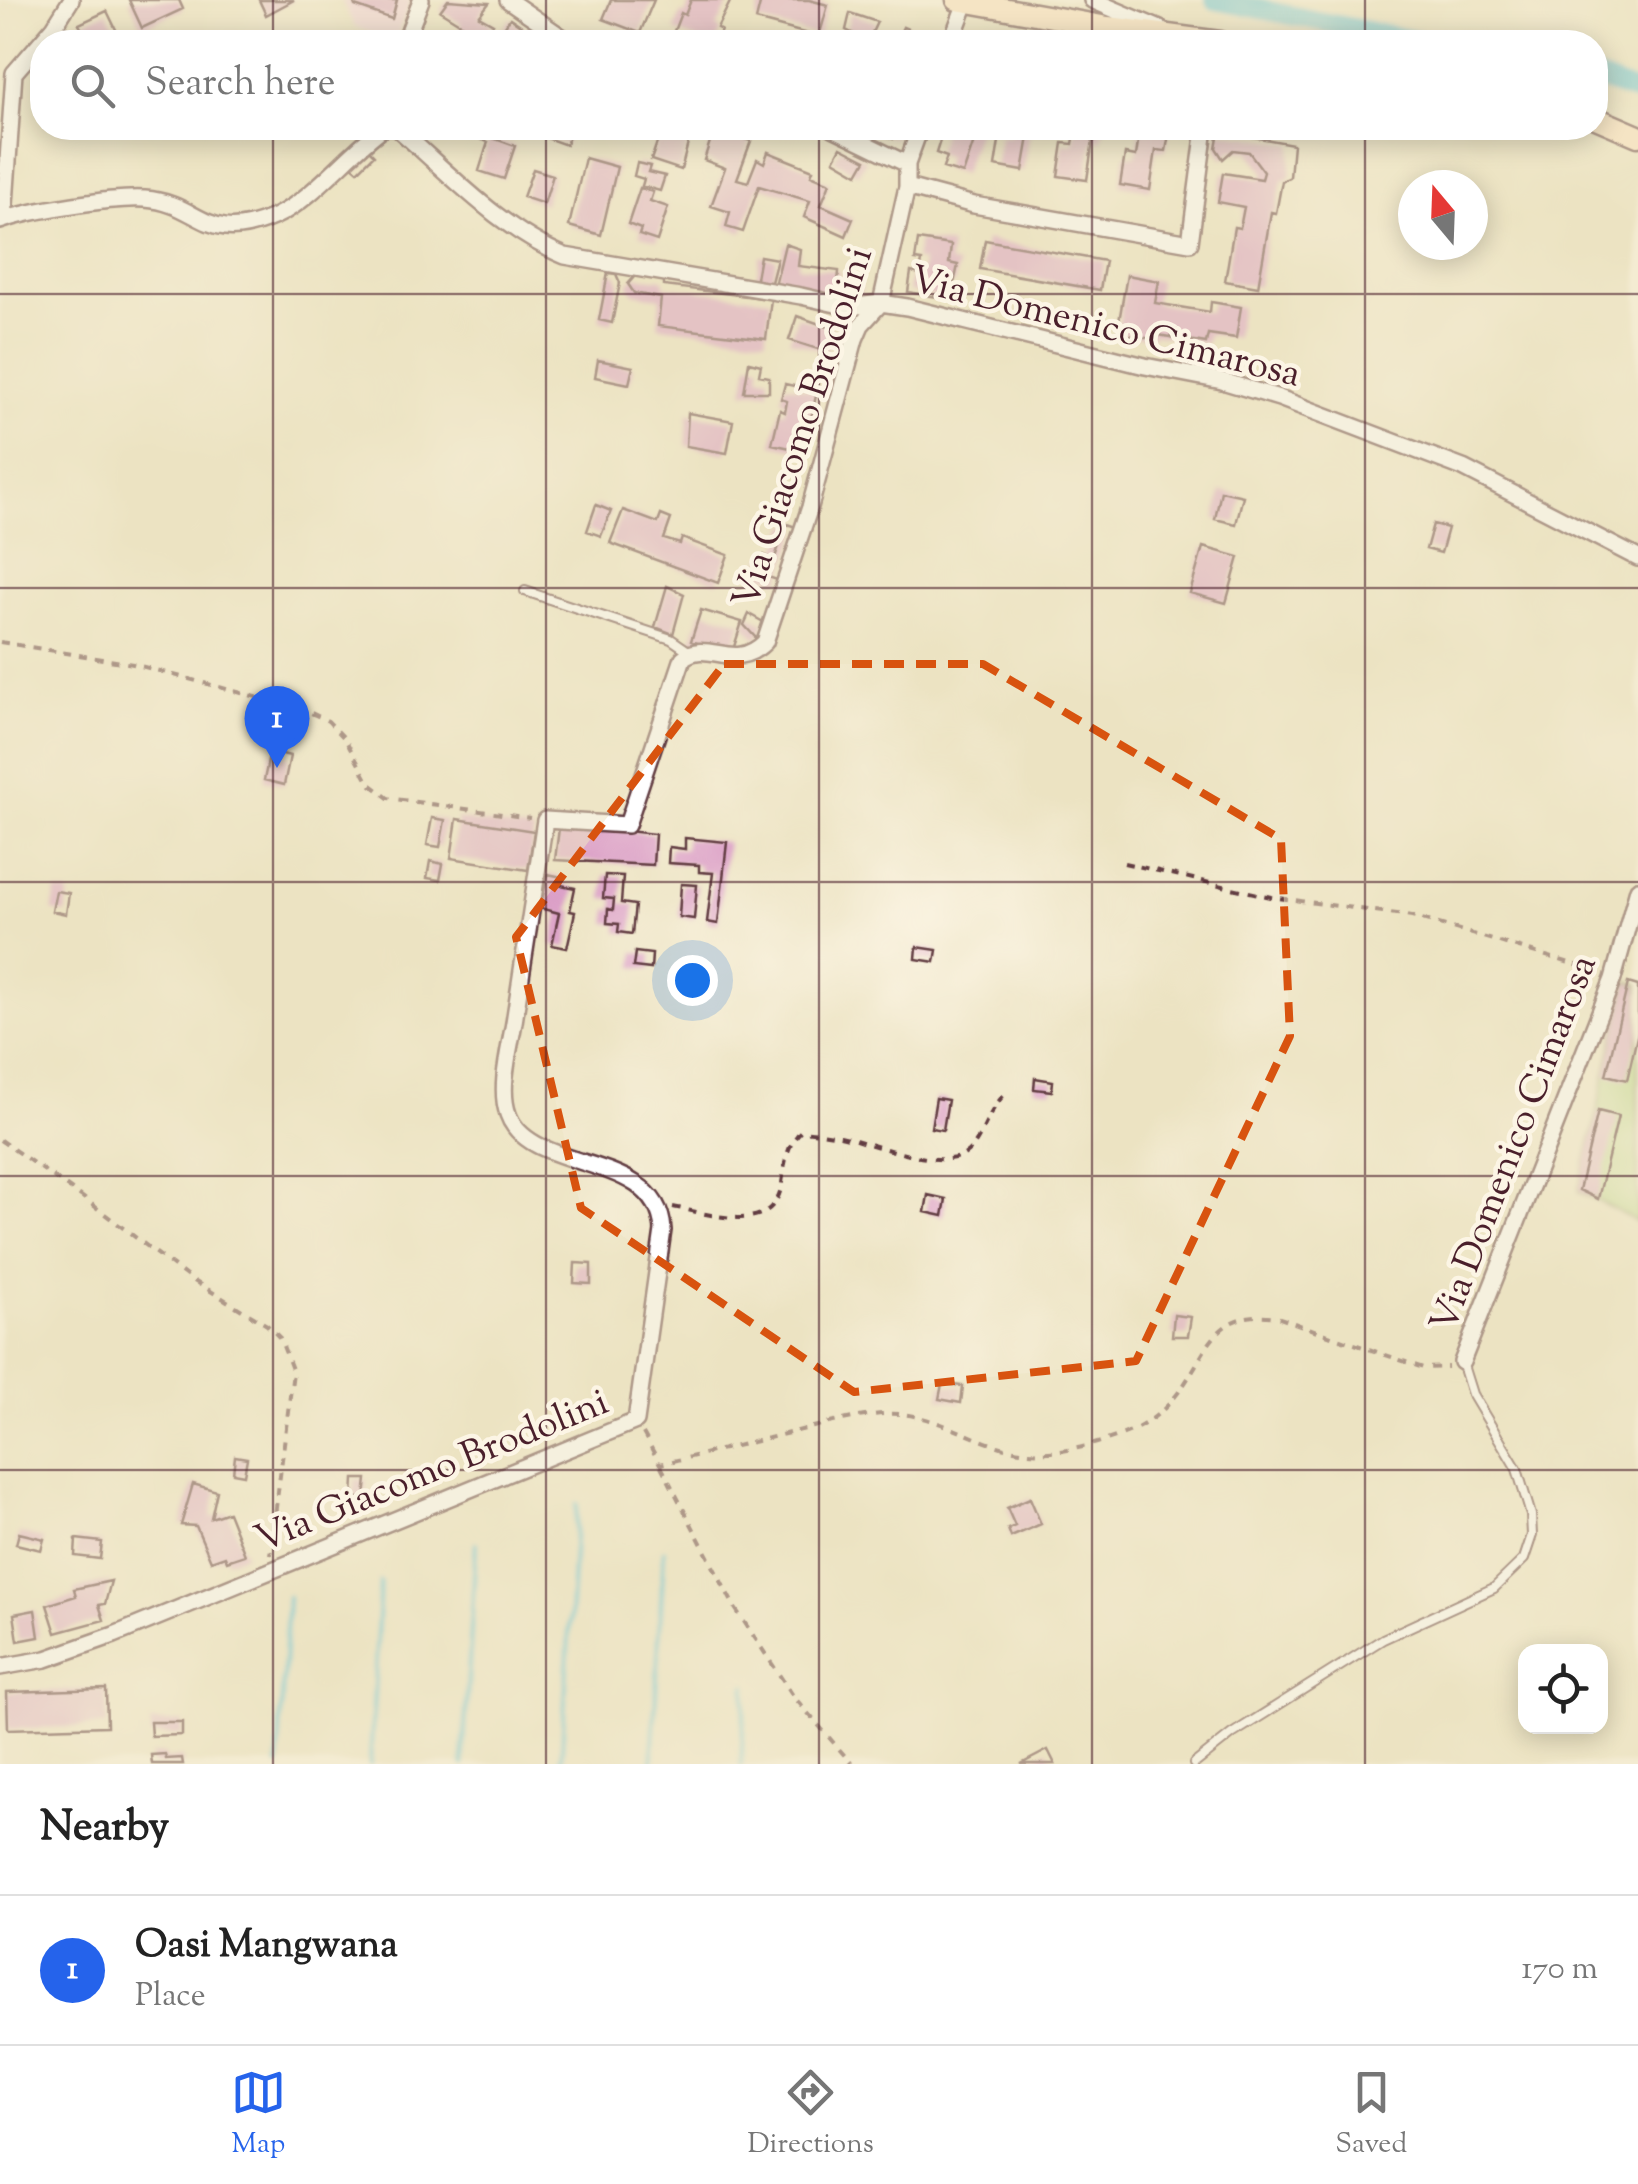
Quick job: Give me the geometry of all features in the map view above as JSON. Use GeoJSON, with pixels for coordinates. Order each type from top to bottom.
{"type":"FeatureCollection","features":[{"type":"Feature","properties":{"kind":"main road"},"geometry":{"type":"LineString","coordinates":[[964,1],[1140,30]]}},
{"type":"Feature","properties":{"kind":"main road"},"geometry":{"type":"LineString","coordinates":[[1608,123],[1638,136]]}},
{"type":"Feature","properties":{"kind":"street"},"geometry":{"type":"LineString","coordinates":[[51,30],[71,0]]}},
{"type":"Feature","properties":{"kind":"street"},"geometry":{"type":"LineString","coordinates":[[410,30],[422,0]]}},
{"type":"Feature","properties":{"kind":"street"},"geometry":{"type":"LineString","coordinates":[[508,0],[548,30]]}},
{"type":"Feature","properties":{"kind":"street"},"geometry":{"type":"LineString","coordinates":[[1092,0],[1162,30]]}},
{"type":"Feature","properties":{"kind":"street"},"geometry":{"type":"LineString","coordinates":[[956,30],[964,1]]}},
{"type":"Feature","properties":{"kind":"street"},"geometry":{"type":"LineString","coordinates":[[30,49],[7,71],[2,220],[142,199],[172,206],[218,227],[246,226],[292,206],[369,140]]}},
{"type":"Feature","properties":{"kind":"street","name":"Via Domenico Cimarosa"},"geometry":{"type":"LineString","coordinates":[[411,140],[490,208],[542,247],[565,256],[849,307],[882,303],[1222,381],[1279,398],[1463,468],[1638,558]]}},
{"type":"Feature","properties":{"kind":"street"},"geometry":{"type":"LineString","coordinates":[[858,140],[907,164]]}},
{"type":"Feature","properties":{"kind":"street","name":"Via Giacomo Brodolini"},"geometry":{"type":"LineString","coordinates":[[690,652],[738,658],[765,642],[810,508],[855,340],[861,325],[882,303],[907,186],[907,164],[916,140]]}},
{"type":"Feature","properties":{"kind":"street"},"geometry":{"type":"LineString","coordinates":[[907,186],[974,206],[1190,244],[1203,140]]}},
{"type":"Feature","properties":{"kind":"street"},"geometry":{"type":"LineString","coordinates":[[658,1205],[645,1191],[520,1133],[506,1110],[509,1059],[545,820],[627,825],[678,665],[690,652]]}},
{"type":"Feature","properties":{"kind":"street","name":"Via Domenico Cimarosa"},"geometry":{"type":"LineString","coordinates":[[1462,1362],[1614,975],[1638,889]]}},
{"type":"Feature","properties":{"kind":"street","name":"Via Giacomo Brodolini"},"geometry":{"type":"LineString","coordinates":[[0,1668],[46,1659],[97,1641],[636,1420],[663,1230],[658,1205]]}},
{"type":"Feature","properties":{"kind":"lane"},"geometry":{"type":"LineString","coordinates":[[526,591],[672,639],[690,652]]}},
{"type":"Feature","properties":{"kind":"lane"},"geometry":{"type":"LineString","coordinates":[[1194,1764],[1232,1734],[1383,1639],[1494,1588],[1524,1559],[1532,1534],[1531,1515],[1518,1469],[1472,1394],[1462,1362]]}},
{"type":"Feature","properties":{"kind":"path"},"geometry":{"type":"LineString","coordinates":[[0,642],[133,664],[305,710],[328,721],[345,739],[370,783],[388,798],[545,820]]}},
{"type":"Feature","properties":{"kind":"path"},"geometry":{"type":"LineString","coordinates":[[1124,863],[1272,897],[1412,916],[1614,975]]}},
{"type":"Feature","properties":{"kind":"path"},"geometry":{"type":"LineString","coordinates":[[658,1205],[728,1218],[756,1217],[770,1211],[780,1196],[786,1155],[800,1131],[839,1136],[932,1159],[954,1159],[970,1150],[996,1102],[1008,1090]]}},
{"type":"Feature","properties":{"kind":"path"},"geometry":{"type":"LineString","coordinates":[[0,1140],[189,1278],[267,1325],[280,1338],[293,1372],[268,1570]]}},
{"type":"Feature","properties":{"kind":"path"},"geometry":{"type":"LineString","coordinates":[[660,1464],[885,1414],[946,1424],[1018,1451],[1050,1453],[1085,1446],[1120,1436],[1154,1419],[1175,1397],[1226,1323],[1258,1314],[1277,1317],[1423,1368],[1444,1368],[1462,1362]]}},
{"type":"Feature","properties":{"kind":"path"},"geometry":{"type":"LineString","coordinates":[[636,1420],[735,1608],[794,1696],[852,1764]]}},
{"type":"Feature","properties":{"kind":"highlighted area"},"geometry":{"type":"Polygon","coordinates":[[[724,664],[983,664],[1281,839],[1290,1036],[1136,1361],[854,1392],[581,1208],[516,937],[724,664]]]}},
{"type":"Feature","properties":{"kind":"shaded area"},"geometry":{"type":"Polygon","coordinates":[[[341,0],[411,0],[399,30],[355,27],[341,0]]]}},
{"type":"Feature","properties":{"kind":"green space"},"geometry":{"type":"Polygon","coordinates":[[[1627,981],[1638,984],[1638,1222],[1579,1191],[1627,981]]]}},
{"type":"Feature","properties":{"kind":"building"},"geometry":{"type":"Polygon","coordinates":[[[129,0],[179,0],[183,9],[142,28],[129,0]]]}},
{"type":"Feature","properties":{"kind":"building"},"geometry":{"type":"Polygon","coordinates":[[[259,0],[294,0],[266,15],[259,0]]]}},
{"type":"Feature","properties":{"kind":"building"},"geometry":{"type":"Polygon","coordinates":[[[353,0],[397,0],[392,19],[355,6],[353,0]]]}},
{"type":"Feature","properties":{"kind":"building"},"geometry":{"type":"Polygon","coordinates":[[[448,0],[489,3],[479,16],[493,24],[489,30],[459,30],[461,24],[440,11],[448,0]]]}},
{"type":"Feature","properties":{"kind":"building"},"geometry":{"type":"Polygon","coordinates":[[[611,0],[654,0],[641,30],[603,19],[611,0]]]}},
{"type":"Feature","properties":{"kind":"building"},"geometry":{"type":"Polygon","coordinates":[[[691,0],[731,0],[717,28],[721,30],[674,30],[681,13],[685,15],[691,0]]]}},
{"type":"Feature","properties":{"kind":"building"},"geometry":{"type":"Polygon","coordinates":[[[761,0],[809,0],[828,5],[821,30],[793,30],[756,20],[761,0]]]}},
{"type":"Feature","properties":{"kind":"building"},"geometry":{"type":"Polygon","coordinates":[[[107,11],[116,30],[82,30],[79,24],[107,11]]]}},
{"type":"Feature","properties":{"kind":"building"},"geometry":{"type":"Polygon","coordinates":[[[850,13],[877,22],[873,30],[846,30],[850,13]]]}},
{"type":"Feature","properties":{"kind":"building"},"geometry":{"type":"Polygon","coordinates":[[[510,18],[528,30],[502,30],[510,18]]]}},
{"type":"Feature","properties":{"kind":"building"},"geometry":{"type":"Polygon","coordinates":[[[482,140],[515,146],[504,179],[479,171],[488,142],[482,140]]]}},
{"type":"Feature","properties":{"kind":"building"},"geometry":{"type":"Polygon","coordinates":[[[658,140],[689,140],[681,170],[651,160],[658,140]]]}},
{"type":"Feature","properties":{"kind":"building"},"geometry":{"type":"Polygon","coordinates":[[[710,140],[748,140],[751,141],[737,179],[748,182],[757,159],[764,163],[768,152],[813,170],[811,175],[830,183],[821,205],[853,219],[846,236],[804,217],[810,201],[759,186],[743,232],[726,227],[730,212],[711,206],[725,168],[704,160],[710,140]]]}},
{"type":"Feature","properties":{"kind":"building"},"geometry":{"type":"Polygon","coordinates":[[[940,140],[975,140],[963,174],[943,168],[947,157],[936,153],[940,140]]]}},
{"type":"Feature","properties":{"kind":"building"},"geometry":{"type":"Polygon","coordinates":[[[999,140],[1028,140],[1023,171],[995,166],[999,140]]]}},
{"type":"Feature","properties":{"kind":"building"},"geometry":{"type":"Polygon","coordinates":[[[1074,140],[1093,140],[1087,180],[1058,176],[1063,143],[1073,144],[1074,140]]]}},
{"type":"Feature","properties":{"kind":"building"},"geometry":{"type":"Polygon","coordinates":[[[1138,140],[1168,140],[1166,151],[1156,150],[1150,190],[1120,185],[1125,154],[1136,156],[1138,140]]]}},
{"type":"Feature","properties":{"kind":"building"},"geometry":{"type":"Polygon","coordinates":[[[1217,140],[1293,144],[1290,177],[1282,181],[1276,213],[1271,212],[1258,287],[1225,281],[1234,227],[1240,228],[1244,207],[1218,202],[1223,173],[1262,179],[1264,172],[1249,152],[1233,150],[1223,159],[1216,148],[1217,140]]]}},
{"type":"Feature","properties":{"kind":"building"},"geometry":{"type":"Polygon","coordinates":[[[841,147],[866,160],[858,174],[834,160],[841,147]]]}},
{"type":"Feature","properties":{"kind":"building"},"geometry":{"type":"Polygon","coordinates":[[[367,148],[374,155],[358,171],[351,165],[367,148]]]}},
{"type":"Feature","properties":{"kind":"building"},"geometry":{"type":"Polygon","coordinates":[[[585,158],[617,167],[601,235],[569,226],[585,158]]]}},
{"type":"Feature","properties":{"kind":"building"},"geometry":{"type":"Polygon","coordinates":[[[637,163],[650,166],[648,172],[665,176],[660,191],[642,186],[644,179],[634,176],[637,163]]]}},
{"type":"Feature","properties":{"kind":"building"},"geometry":{"type":"Polygon","coordinates":[[[533,169],[553,175],[544,204],[523,197],[533,169]]]}},
{"type":"Feature","properties":{"kind":"building"},"geometry":{"type":"Polygon","coordinates":[[[640,188],[653,192],[650,201],[668,207],[657,241],[639,235],[641,229],[628,224],[640,188]]]}},
{"type":"Feature","properties":{"kind":"building"},"geometry":{"type":"Polygon","coordinates":[[[918,240],[951,245],[949,263],[958,265],[954,284],[946,283],[943,298],[908,292],[911,272],[920,274],[922,261],[915,260],[918,240]]]}},
{"type":"Feature","properties":{"kind":"building"},"geometry":{"type":"Polygon","coordinates":[[[985,240],[1105,261],[1100,290],[980,269],[985,240]]]}},
{"type":"Feature","properties":{"kind":"building"},"geometry":{"type":"Polygon","coordinates":[[[785,244],[800,249],[798,266],[839,271],[838,284],[861,286],[860,303],[846,302],[847,296],[775,286],[785,244]]]}},
{"type":"Feature","properties":{"kind":"building"},"geometry":{"type":"Polygon","coordinates":[[[760,256],[777,259],[770,286],[755,284],[760,256]]]}},
{"type":"Feature","properties":{"kind":"building"},"geometry":{"type":"Polygon","coordinates":[[[608,273],[616,274],[620,283],[612,323],[599,320],[608,273]]]}},
{"type":"Feature","properties":{"kind":"building"},"geometry":{"type":"Polygon","coordinates":[[[1127,275],[1159,281],[1155,303],[1210,312],[1211,302],[1241,307],[1236,338],[1208,334],[1206,343],[1117,333],[1127,275]]]}},
{"type":"Feature","properties":{"kind":"building"},"geometry":{"type":"Polygon","coordinates":[[[635,276],[664,279],[664,286],[771,299],[766,339],[658,326],[661,298],[634,293],[628,284],[635,276]]]}},
{"type":"Feature","properties":{"kind":"building"},"geometry":{"type":"Polygon","coordinates":[[[797,316],[834,329],[827,352],[789,340],[797,316]]]}},
{"type":"Feature","properties":{"kind":"building"},"geometry":{"type":"Polygon","coordinates":[[[598,360],[633,367],[629,384],[595,377],[598,360]]]}},
{"type":"Feature","properties":{"kind":"building"},"geometry":{"type":"Polygon","coordinates":[[[749,362],[761,365],[759,375],[769,377],[769,392],[744,392],[749,362]]]}},
{"type":"Feature","properties":{"kind":"building"},"geometry":{"type":"Polygon","coordinates":[[[785,384],[817,391],[804,451],[772,444],[780,410],[785,412],[787,401],[781,399],[785,384]]]}},
{"type":"Feature","properties":{"kind":"building"},"geometry":{"type":"Polygon","coordinates":[[[688,413],[733,421],[727,453],[686,446],[688,413]]]}},
{"type":"Feature","properties":{"kind":"building"},"geometry":{"type":"Polygon","coordinates":[[[1221,491],[1243,496],[1236,524],[1215,519],[1221,491]]]}},
{"type":"Feature","properties":{"kind":"building"},"geometry":{"type":"Polygon","coordinates":[[[596,505],[611,511],[601,536],[587,531],[596,505]]]}},
{"type":"Feature","properties":{"kind":"building"},"geometry":{"type":"Polygon","coordinates":[[[623,510],[658,523],[661,515],[671,519],[664,539],[680,544],[682,538],[728,555],[718,583],[610,543],[623,510]]]}},
{"type":"Feature","properties":{"kind":"building"},"geometry":{"type":"Polygon","coordinates":[[[787,524],[799,528],[780,581],[756,573],[764,555],[774,560],[787,524]]]}},
{"type":"Feature","properties":{"kind":"building"},"geometry":{"type":"Polygon","coordinates":[[[1433,524],[1448,528],[1441,553],[1426,549],[1433,524]]]}},
{"type":"Feature","properties":{"kind":"building"},"geometry":{"type":"Polygon","coordinates":[[[1203,547],[1239,557],[1226,603],[1190,593],[1203,547]]]}},
{"type":"Feature","properties":{"kind":"building"},"geometry":{"type":"Polygon","coordinates":[[[667,586],[684,594],[673,634],[655,627],[667,586]]]}},
{"type":"Feature","properties":{"kind":"building"},"geometry":{"type":"Polygon","coordinates":[[[701,610],[742,622],[732,653],[691,641],[701,610]]]}},
{"type":"Feature","properties":{"kind":"building"},"geometry":{"type":"Polygon","coordinates":[[[749,614],[765,623],[757,639],[744,625],[749,614]]]}},
{"type":"Feature","properties":{"kind":"building"},"geometry":{"type":"Polygon","coordinates":[[[270,751],[290,756],[284,785],[264,780],[270,751]]]}},
{"type":"Feature","properties":{"kind":"building"},"geometry":{"type":"Polygon","coordinates":[[[432,818],[445,820],[440,847],[427,845],[432,818]]]}},
{"type":"Feature","properties":{"kind":"building"},"geometry":{"type":"Polygon","coordinates":[[[457,819],[534,831],[528,870],[451,858],[457,819]]]}},
{"type":"Feature","properties":{"kind":"building"},"geometry":{"type":"Polygon","coordinates":[[[559,828],[655,834],[653,865],[555,860],[559,828]]]}},
{"type":"Feature","properties":{"kind":"building"},"geometry":{"type":"Polygon","coordinates":[[[685,838],[727,842],[718,924],[707,922],[713,873],[699,872],[699,865],[668,863],[669,847],[685,849],[685,838]]]}},
{"type":"Feature","properties":{"kind":"building"},"geometry":{"type":"Polygon","coordinates":[[[430,861],[443,864],[440,880],[427,878],[430,861]]]}},
{"type":"Feature","properties":{"kind":"building"},"geometry":{"type":"Polygon","coordinates":[[[548,874],[562,877],[561,885],[575,888],[570,911],[575,912],[567,948],[552,945],[559,913],[540,908],[548,874]]]}},
{"type":"Feature","properties":{"kind":"building"},"geometry":{"type":"Polygon","coordinates":[[[605,875],[623,876],[621,903],[635,905],[632,934],[618,932],[619,924],[607,923],[614,899],[603,898],[605,875]]]}},
{"type":"Feature","properties":{"kind":"building"},"geometry":{"type":"Polygon","coordinates":[[[681,884],[697,885],[694,919],[679,917],[681,884]]]}},
{"type":"Feature","properties":{"kind":"building"},"geometry":{"type":"Polygon","coordinates":[[[56,891],[69,893],[66,914],[52,911],[56,891]]]}},
{"type":"Feature","properties":{"kind":"building"},"geometry":{"type":"Polygon","coordinates":[[[917,947],[937,950],[935,962],[916,959],[917,947]]]}},
{"type":"Feature","properties":{"kind":"building"},"geometry":{"type":"Polygon","coordinates":[[[635,952],[652,954],[651,969],[633,967],[635,952]]]}},
{"type":"Feature","properties":{"kind":"building"},"geometry":{"type":"Polygon","coordinates":[[[1628,983],[1638,986],[1638,1032],[1627,1080],[1606,1075],[1628,983]]]}},
{"type":"Feature","properties":{"kind":"building"},"geometry":{"type":"Polygon","coordinates":[[[1035,1078],[1053,1081],[1052,1091],[1034,1089],[1035,1078]]]}},
{"type":"Feature","properties":{"kind":"building"},"geometry":{"type":"Polygon","coordinates":[[[936,1098],[948,1100],[943,1130],[931,1128],[936,1098]]]}},
{"type":"Feature","properties":{"kind":"building"},"geometry":{"type":"Polygon","coordinates":[[[1598,1111],[1618,1116],[1598,1199],[1579,1190],[1598,1111]]]}},
{"type":"Feature","properties":{"kind":"building"},"geometry":{"type":"Polygon","coordinates":[[[928,1195],[946,1199],[943,1216],[925,1212],[928,1195]]]}},
{"type":"Feature","properties":{"kind":"building"},"geometry":{"type":"Polygon","coordinates":[[[575,1263],[591,1264],[591,1284],[574,1283],[575,1263]]]}},
{"type":"Feature","properties":{"kind":"building"},"geometry":{"type":"Polygon","coordinates":[[[1174,1315],[1191,1317],[1188,1336],[1172,1336],[1174,1315]]]}},
{"type":"Feature","properties":{"kind":"building"},"geometry":{"type":"Polygon","coordinates":[[[942,1384],[963,1386],[961,1403],[939,1399],[942,1384]]]}},
{"type":"Feature","properties":{"kind":"building"},"geometry":{"type":"Polygon","coordinates":[[[235,1456],[247,1458],[244,1475],[233,1473],[235,1456]]]}},
{"type":"Feature","properties":{"kind":"building"},"geometry":{"type":"Polygon","coordinates":[[[354,1479],[367,1479],[365,1498],[353,1498],[354,1479]]]}},
{"type":"Feature","properties":{"kind":"building"},"geometry":{"type":"Polygon","coordinates":[[[193,1484],[217,1491],[211,1518],[228,1512],[245,1555],[211,1561],[196,1526],[181,1525],[193,1484]]]}},
{"type":"Feature","properties":{"kind":"building"},"geometry":{"type":"Polygon","coordinates":[[[1030,1498],[1041,1524],[1011,1537],[1008,1529],[1015,1526],[1007,1508],[1030,1498]]]}},
{"type":"Feature","properties":{"kind":"building"},"geometry":{"type":"Polygon","coordinates":[[[19,1533],[44,1539],[41,1550],[16,1544],[19,1533]]]}},
{"type":"Feature","properties":{"kind":"building"},"geometry":{"type":"Polygon","coordinates":[[[76,1539],[102,1542],[100,1559],[75,1556],[76,1539]]]}},
{"type":"Feature","properties":{"kind":"building"},"geometry":{"type":"Polygon","coordinates":[[[111,1581],[105,1604],[99,1605],[104,1620],[56,1633],[47,1605],[76,1596],[74,1589],[111,1581]]]}},
{"type":"Feature","properties":{"kind":"building"},"geometry":{"type":"Polygon","coordinates":[[[35,1610],[39,1637],[18,1641],[14,1614],[35,1610]]]}},
{"type":"Feature","properties":{"kind":"building"},"geometry":{"type":"Polygon","coordinates":[[[106,1689],[107,1726],[8,1729],[7,1692],[106,1689]]]}},
{"type":"Feature","properties":{"kind":"building"},"geometry":{"type":"Polygon","coordinates":[[[150,1722],[182,1722],[182,1735],[151,1736],[150,1722]]]}},
{"type":"Feature","properties":{"kind":"building"},"geometry":{"type":"Polygon","coordinates":[[[1048,1750],[1055,1764],[1021,1764],[1048,1750]]]}},
{"type":"Feature","properties":{"kind":"building"},"geometry":{"type":"Polygon","coordinates":[[[165,1754],[166,1759],[182,1758],[183,1764],[152,1764],[151,1755],[165,1754]]]}},
{"type":"Feature","properties":{"kind":"waterway"},"geometry":{"type":"LineString","coordinates":[[1215,0],[1363,30]]}},
{"type":"Feature","properties":{"kind":"waterway"},"geometry":{"type":"LineString","coordinates":[[1608,82],[1638,93]]}},
{"type":"Feature","properties":{"kind":"waterway"},"geometry":{"type":"LineString","coordinates":[[561,1764],[577,1504]]}},
{"type":"Feature","properties":{"kind":"waterway"},"geometry":{"type":"LineString","coordinates":[[463,1764],[476,1544]]}},
{"type":"Feature","properties":{"kind":"waterway"},"geometry":{"type":"LineString","coordinates":[[652,1764],[664,1551]]}},
{"type":"Feature","properties":{"kind":"waterway"},"geometry":{"type":"LineString","coordinates":[[370,1764],[380,1582]]}},
{"type":"Feature","properties":{"kind":"waterway"},"geometry":{"type":"LineString","coordinates":[[278,1764],[288,1597]]}},
{"type":"Feature","properties":{"kind":"waterway"},"geometry":{"type":"LineString","coordinates":[[741,1764],[746,1686]]}},
{"type":"Feature","properties":{"kind":"place","name":"Oasi Mangwana"},"geometry":{"type":"Point","coordinates":[277,768]}}]}
